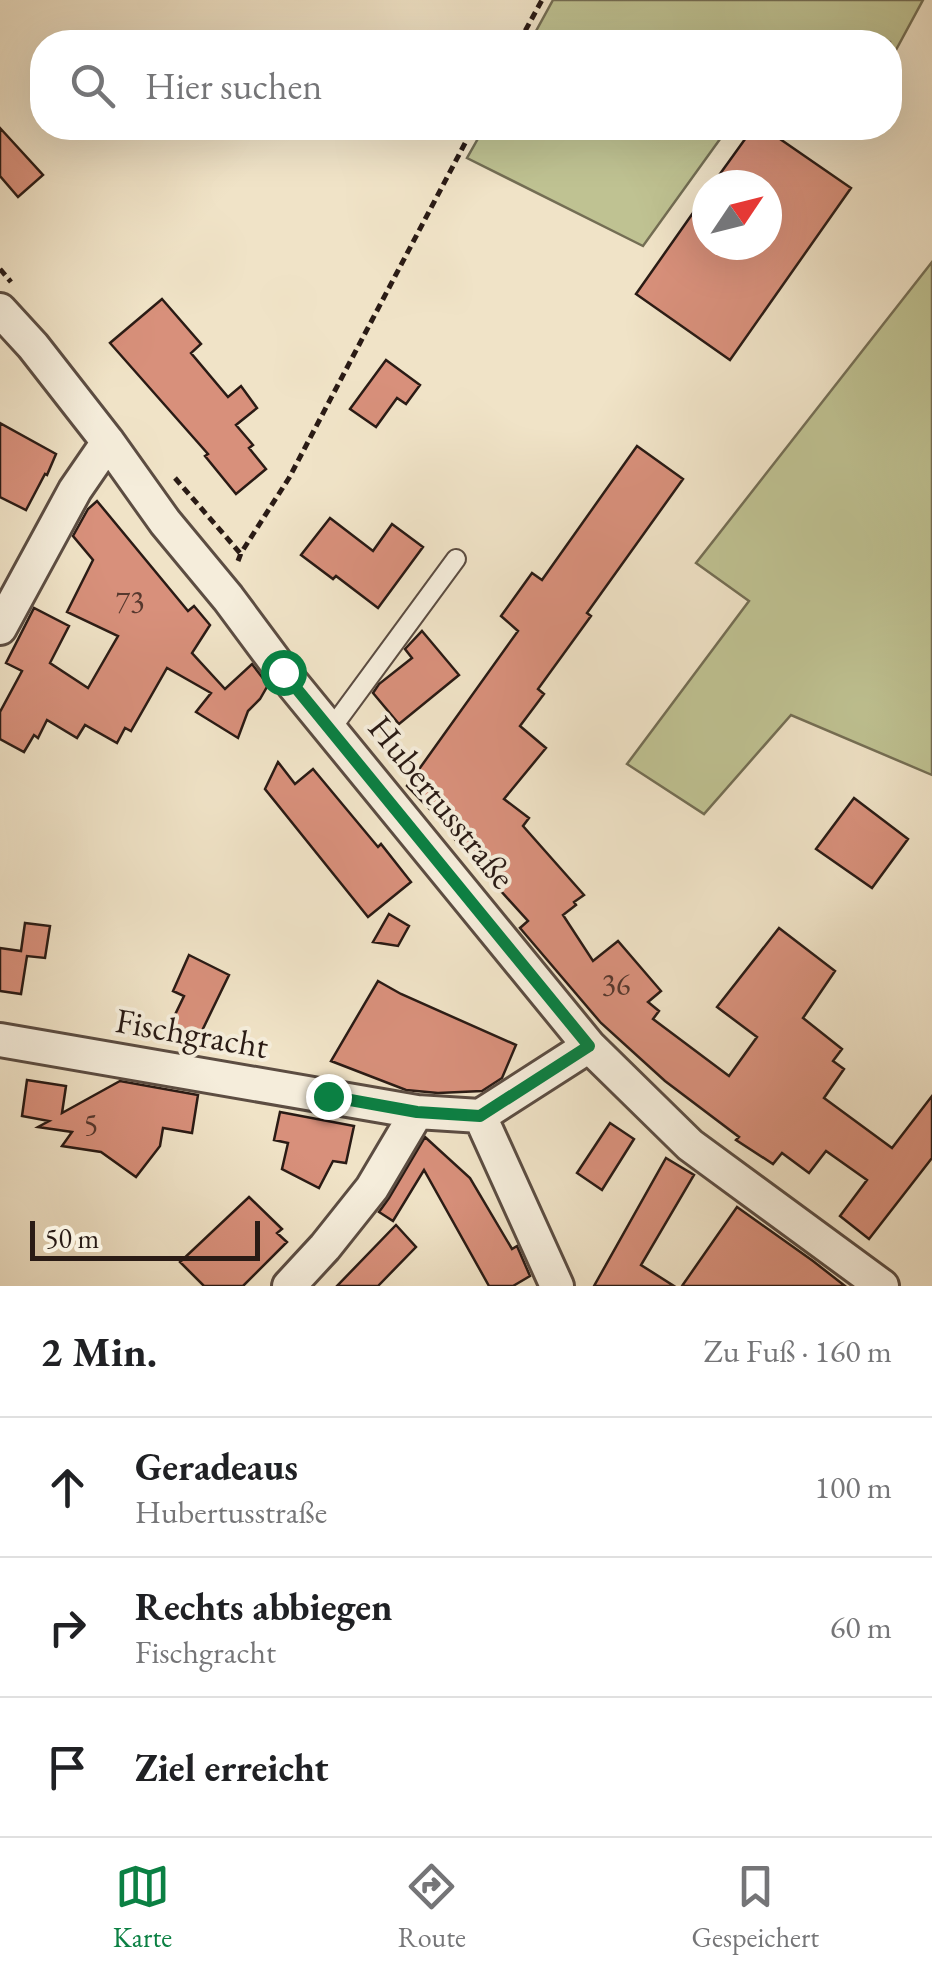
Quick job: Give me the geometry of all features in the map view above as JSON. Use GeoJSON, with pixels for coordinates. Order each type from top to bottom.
{"type":"FeatureCollection","features":[{"type":"Feature","properties":{"kind":"street","name":"Hubertusstraße"},"geometry":{"type":"LineString","coordinates":[[0,310],[33,346],[283,672],[589,1046],[690,1145],[882,1286]]}},
{"type":"Feature","properties":{"kind":"street"},"geometry":{"type":"LineString","coordinates":[[0,628],[76,490],[108,442]]}},
{"type":"Feature","properties":{"kind":"street","name":"Fischgracht"},"geometry":{"type":"LineString","coordinates":[[0,1040],[417,1112],[480,1116]]}},
{"type":"Feature","properties":{"kind":"street"},"geometry":{"type":"LineString","coordinates":[[557,1286],[480,1116],[589,1046]]}},
{"type":"Feature","properties":{"kind":"street"},"geometry":{"type":"LineString","coordinates":[[289,1286],[372,1188],[417,1112]]}},
{"type":"Feature","properties":{"kind":"lane"},"geometry":{"type":"LineString","coordinates":[[330,729],[456,559]]}},
{"type":"Feature","properties":{"kind":"path"},"geometry":{"type":"LineString","coordinates":[[526,30],[542,0]]}},
{"type":"Feature","properties":{"kind":"path"},"geometry":{"type":"LineString","coordinates":[[228,598],[240,554],[289,478],[467,140]]}},
{"type":"Feature","properties":{"kind":"green space"},"geometry":{"type":"Polygon","coordinates":[[[553,0],[923,0],[902,39],[902,30],[537,30],[553,0]]]}},
{"type":"Feature","properties":{"kind":"green space"},"geometry":{"type":"Polygon","coordinates":[[[477,140],[719,140],[698,170],[692,170],[692,178],[643,246],[467,158],[477,140]]]}},
{"type":"Feature","properties":{"kind":"green space"},"geometry":{"type":"Polygon","coordinates":[[[932,262],[932,775],[791,715],[704,814],[627,764],[749,601],[696,563],[932,262]]]}},
{"type":"Feature","properties":{"kind":"building"},"geometry":{"type":"Polygon","coordinates":[[[0,128],[43,175],[18,197],[0,176],[0,128]]]}},
{"type":"Feature","properties":{"kind":"building"},"geometry":{"type":"Polygon","coordinates":[[[744,140],[781,140],[851,188],[730,360],[636,294],[692,214],[692,260],[782,260],[782,170],[723,170],[744,140]]]}},
{"type":"Feature","properties":{"kind":"building"},"geometry":{"type":"Polygon","coordinates":[[[162,299],[201,344],[191,353],[228,397],[241,386],[257,408],[236,425],[266,469],[236,494],[205,456],[208,454],[110,343],[162,299]]]}},
{"type":"Feature","properties":{"kind":"building"},"geometry":{"type":"Polygon","coordinates":[[[386,360],[420,385],[406,404],[397,398],[376,427],[350,409],[386,360]]]}},
{"type":"Feature","properties":{"kind":"building"},"geometry":{"type":"Polygon","coordinates":[[[0,423],[56,454],[26,510],[0,497],[0,423]]]}},
{"type":"Feature","properties":{"kind":"building"},"geometry":{"type":"Polygon","coordinates":[[[637,446],[683,479],[538,689],[544,694],[520,726],[546,748],[504,799],[529,818],[523,826],[584,895],[563,915],[593,961],[618,941],[661,991],[648,1002],[659,1011],[653,1019],[729,1076],[757,1037],[717,1007],[779,928],[835,971],[803,1018],[842,1049],[833,1061],[844,1069],[824,1098],[892,1148],[932,1096],[932,1158],[869,1239],[840,1216],[867,1180],[826,1151],[809,1173],[782,1153],[773,1164],[736,1140],[739,1137],[665,1081],[601,1023],[520,928],[528,921],[407,786],[518,631],[501,616],[532,573],[542,580],[637,446]]]}},
{"type":"Feature","properties":{"kind":"building"},"geometry":{"type":"Polygon","coordinates":[[[97,501],[188,611],[194,606],[210,625],[192,653],[225,689],[252,664],[268,685],[248,711],[238,738],[196,712],[211,693],[167,668],[131,731],[125,728],[117,743],[85,725],[77,738],[47,720],[38,738],[34,735],[24,752],[0,739],[0,712],[22,671],[6,663],[34,608],[69,626],[50,663],[88,688],[118,636],[67,612],[93,560],[73,536],[97,501]]]}},
{"type":"Feature","properties":{"kind":"building"},"geometry":{"type":"Polygon","coordinates":[[[330,518],[373,551],[392,524],[423,547],[378,608],[301,555],[330,518]]]}},
{"type":"Feature","properties":{"kind":"building"},"geometry":{"type":"Polygon","coordinates":[[[422,631],[459,675],[399,724],[373,693],[412,658],[405,649],[422,631]]]}},
{"type":"Feature","properties":{"kind":"building"},"geometry":{"type":"Polygon","coordinates":[[[278,762],[295,784],[313,769],[411,882],[368,917],[265,789],[278,762]]]}},
{"type":"Feature","properties":{"kind":"building"},"geometry":{"type":"Polygon","coordinates":[[[854,798],[908,839],[872,888],[816,849],[854,798]]]}},
{"type":"Feature","properties":{"kind":"building"},"geometry":{"type":"Polygon","coordinates":[[[389,914],[409,926],[398,946],[373,942],[389,914]]]}},
{"type":"Feature","properties":{"kind":"building"},"geometry":{"type":"Polygon","coordinates":[[[25,923],[50,926],[45,958],[27,956],[21,994],[0,991],[0,948],[21,951],[25,923]]]}},
{"type":"Feature","properties":{"kind":"building"},"geometry":{"type":"Polygon","coordinates":[[[189,955],[229,975],[199,1037],[171,1023],[184,996],[173,991],[189,955]]]}},
{"type":"Feature","properties":{"kind":"building"},"geometry":{"type":"Polygon","coordinates":[[[378,981],[516,1045],[502,1078],[482,1091],[406,1090],[331,1061],[378,981]]]}},
{"type":"Feature","properties":{"kind":"building"},"geometry":{"type":"Polygon","coordinates":[[[27,1080],[66,1086],[62,1113],[120,1081],[198,1095],[192,1133],[163,1128],[160,1146],[136,1177],[101,1152],[62,1146],[72,1132],[38,1127],[49,1121],[22,1116],[27,1080]]]}},
{"type":"Feature","properties":{"kind":"building"},"geometry":{"type":"Polygon","coordinates":[[[280,1112],[354,1126],[346,1163],[333,1161],[319,1188],[282,1169],[288,1143],[274,1140],[280,1112]]]}},
{"type":"Feature","properties":{"kind":"building"},"geometry":{"type":"Polygon","coordinates":[[[610,1123],[634,1139],[602,1190],[577,1173],[610,1123]]]}},
{"type":"Feature","properties":{"kind":"building"},"geometry":{"type":"Polygon","coordinates":[[[425,1137],[470,1178],[512,1249],[517,1246],[530,1276],[513,1286],[489,1286],[424,1170],[393,1221],[379,1212],[425,1137]]]}},
{"type":"Feature","properties":{"kind":"building"},"geometry":{"type":"Polygon","coordinates":[[[666,1158],[694,1175],[641,1265],[674,1286],[594,1286],[666,1158]]]}},
{"type":"Feature","properties":{"kind":"building"},"geometry":{"type":"Polygon","coordinates":[[[249,1197],[282,1229],[277,1233],[287,1242],[243,1286],[204,1286],[180,1262],[249,1197]]]}},
{"type":"Feature","properties":{"kind":"building"},"geometry":{"type":"Polygon","coordinates":[[[737,1207],[813,1261],[845,1286],[682,1286],[737,1207]]]}},
{"type":"Feature","properties":{"kind":"building"},"geometry":{"type":"Polygon","coordinates":[[[396,1225],[416,1247],[378,1286],[337,1286],[396,1225]]]}},
{"type":"Feature","properties":{"kind":"route"},"geometry":{"type":"LineString","coordinates":[[283,672],[589,1046],[480,1116],[417,1112],[328,1096]]}}]}
